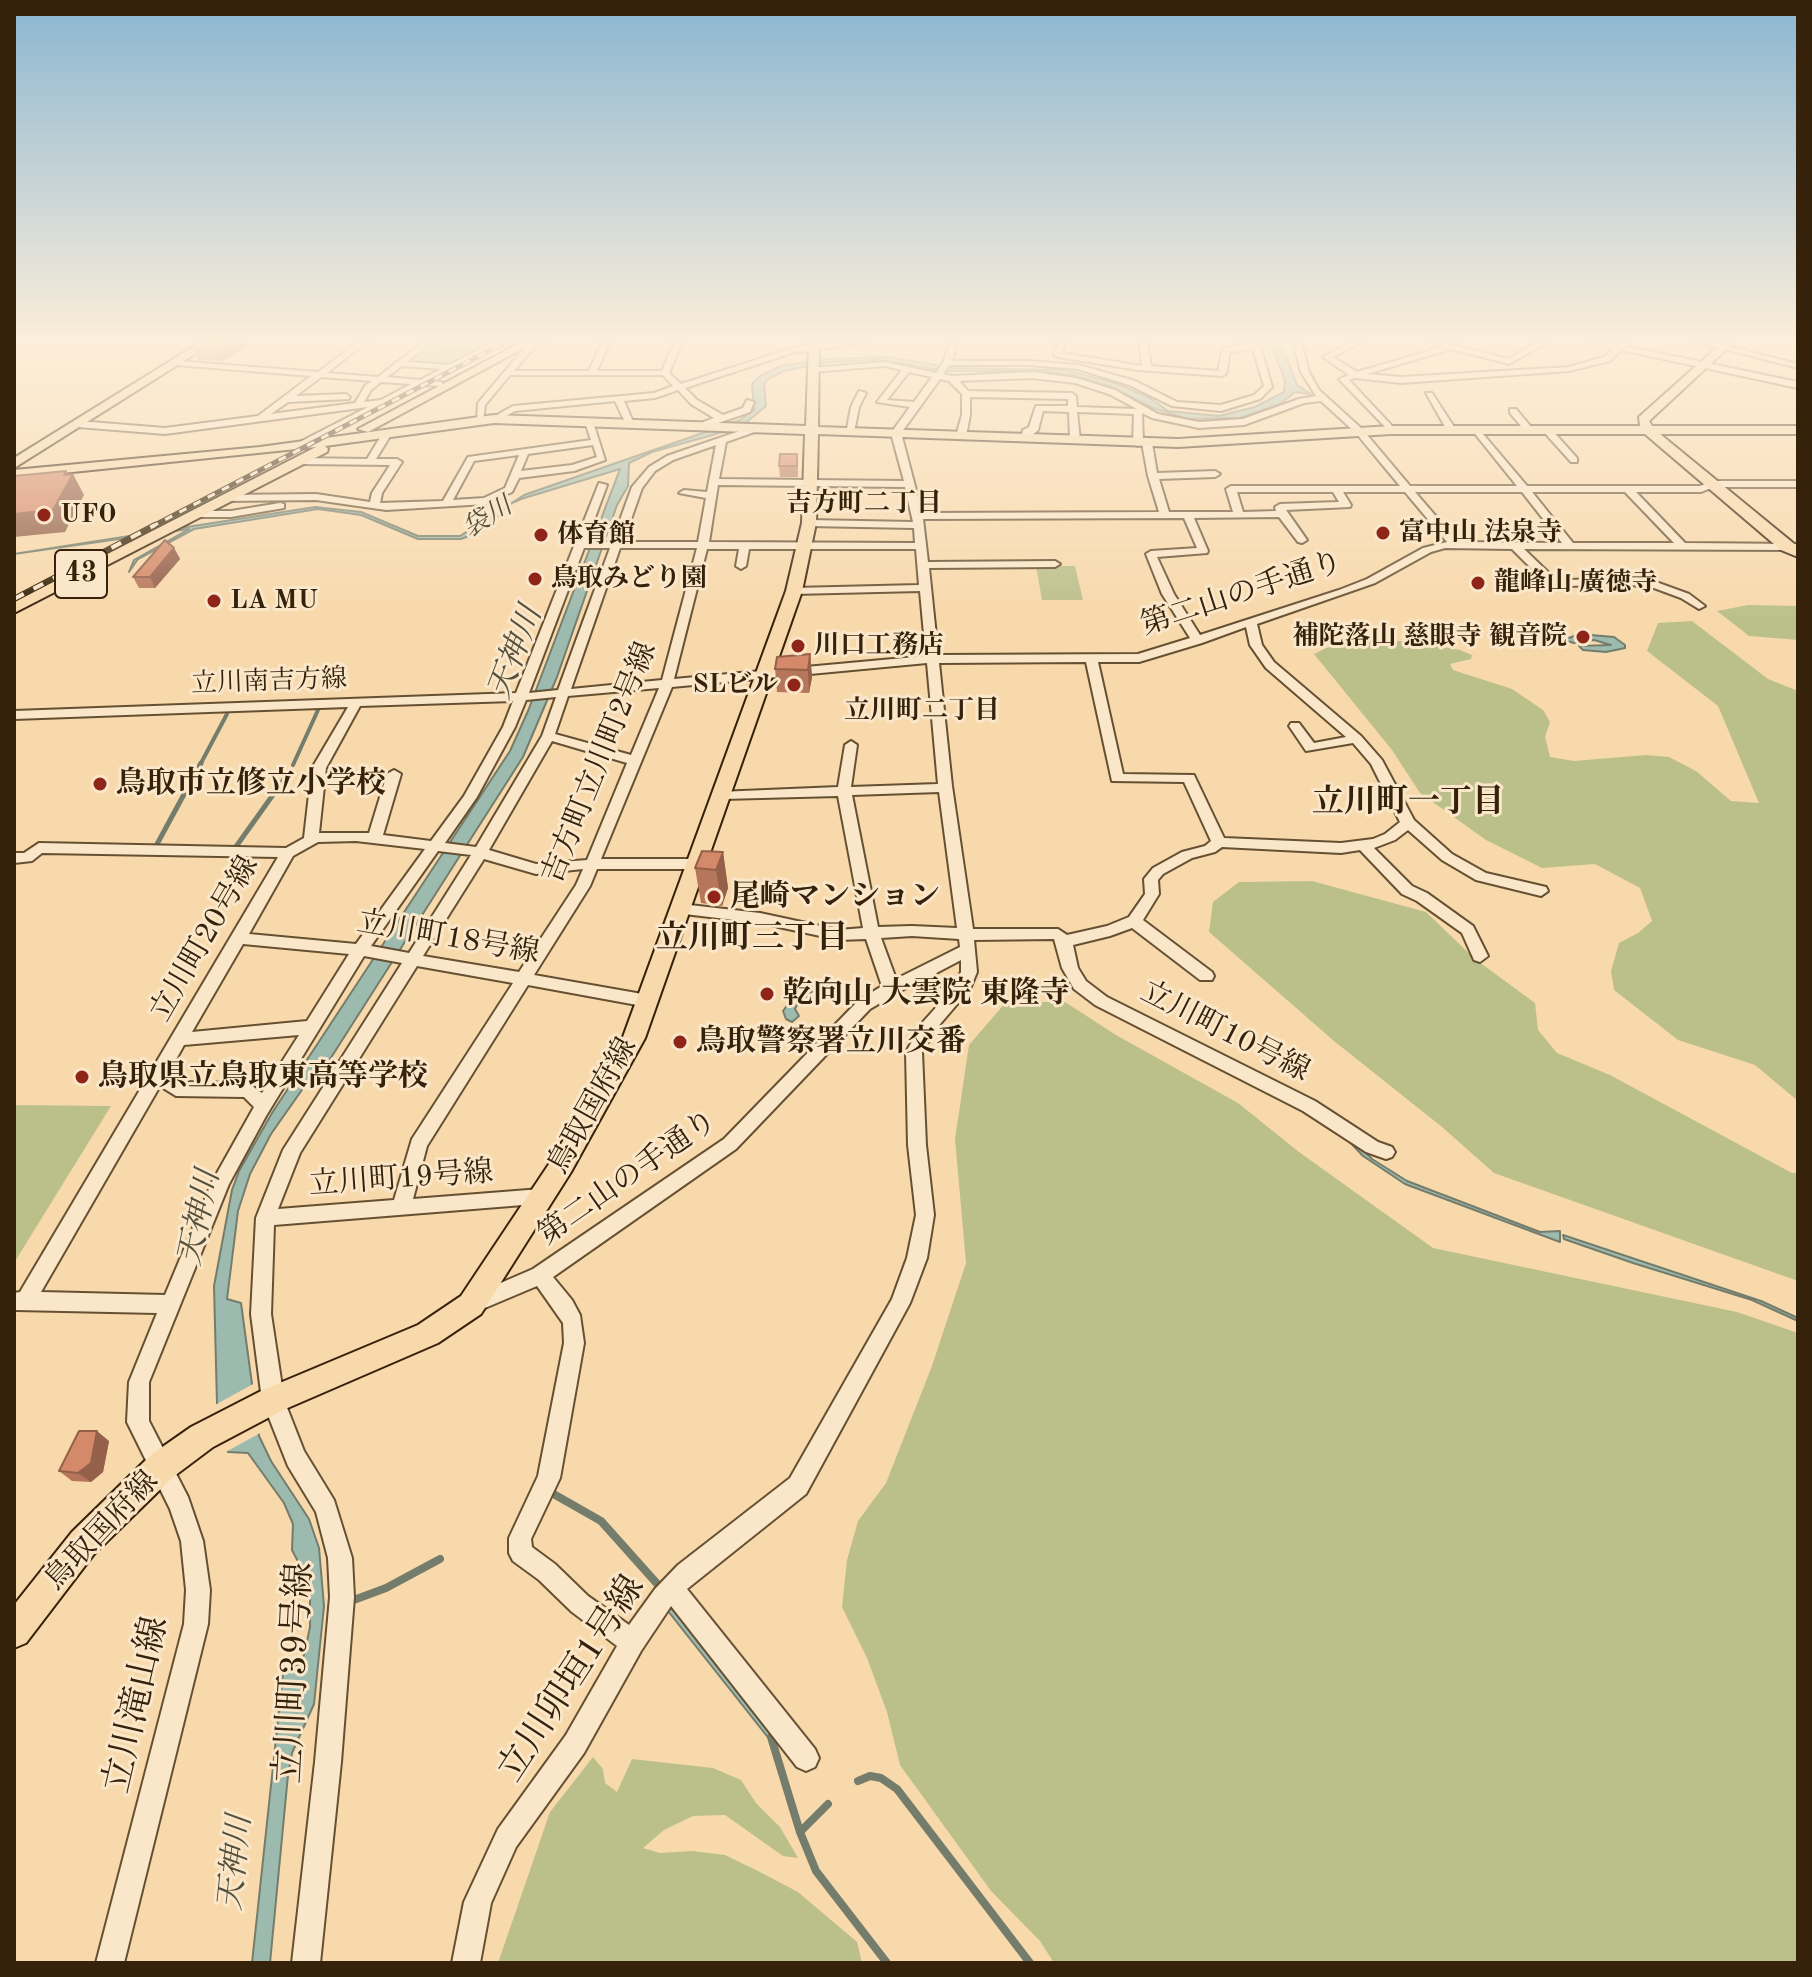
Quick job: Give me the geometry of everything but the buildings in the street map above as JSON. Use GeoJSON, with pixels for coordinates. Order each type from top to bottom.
{"type":"FeatureCollection","features":[{"type":"Feature","properties":{"kind":"main road"},"geometry":{"type":"LineString","coordinates":[[14,464],[62,434]]}},
{"type":"Feature","properties":{"kind":"main road","name":"43"},"geometry":{"type":"LineString","coordinates":[[338,441],[346,434]]}},
{"type":"Feature","properties":{"kind":"main road","name":"43"},"geometry":{"type":"LineString","coordinates":[[14,608],[263,479],[299,453],[351,434]]}},
{"type":"Feature","properties":{"kind":"main road"},"geometry":{"type":"LineString","coordinates":[[338,441],[379,434]]}},
{"type":"Feature","properties":{"kind":"main road","name":"鳥取国府線"},"geometry":{"type":"LineString","coordinates":[[14,1631],[83,1543],[162,1466],[209,1433],[269,1402],[428,1334],[471,1305],[620,1066],[648,1001],[794,591],[807,534],[812,434]]}},
{"type":"Feature","properties":{"kind":"main road"},"geometry":{"type":"LineString","coordinates":[[923,434],[1143,443],[1300,434]]}},
{"type":"Feature","properties":{"kind":"main road"},"geometry":{"type":"LineString","coordinates":[[1653,434],[1794,549]]}},
{"type":"Feature","properties":{"kind":"main road"},"geometry":{"type":"LineString","coordinates":[[260,451],[299,453]]}},
{"type":"Feature","properties":{"kind":"main road"},"geometry":{"type":"LineString","coordinates":[[14,474],[260,451],[276,451],[289,458],[263,479]]}},
{"type":"Feature","properties":{"kind":"street"},"geometry":{"type":"LineString","coordinates":[[299,453],[330,434]]}},
{"type":"Feature","properties":{"kind":"street"},"geometry":{"type":"LineString","coordinates":[[370,461],[386,434]]}},
{"type":"Feature","properties":{"kind":"street"},"geometry":{"type":"LineString","coordinates":[[516,475],[574,468],[604,457],[593,434]]}},
{"type":"Feature","properties":{"kind":"street","name":"立川町39号線"},"geometry":{"type":"LineString","coordinates":[[306,1963],[330,1747],[342,1597],[340,1558],[326,1508],[296,1458],[269,1402],[261,1314],[265,1218],[292,1150],[548,736],[624,516],[643,478],[670,458],[739,434]]}},
{"type":"Feature","properties":{"kind":"street"},"geometry":{"type":"LineString","coordinates":[[896,434],[918,521],[945,788],[968,942]]}},
{"type":"Feature","properties":{"kind":"street"},"geometry":{"type":"LineString","coordinates":[[1075,434],[1075,440]]}},
{"type":"Feature","properties":{"kind":"street"},"geometry":{"type":"LineString","coordinates":[[1143,434],[1165,515]]}},
{"type":"Feature","properties":{"kind":"street"},"geometry":{"type":"LineString","coordinates":[[1362,434],[1454,544]]}},
{"type":"Feature","properties":{"kind":"street"},"geometry":{"type":"LineString","coordinates":[[1480,434],[1571,547]]}},
{"type":"Feature","properties":{"kind":"street"},"geometry":{"type":"LineString","coordinates":[[1551,434],[1574,460]]}},
{"type":"Feature","properties":{"kind":"street"},"geometry":{"type":"LineString","coordinates":[[446,504],[468,461],[595,442]]}},
{"type":"Feature","properties":{"kind":"street","name":"吉方町立川町2号線"},"geometry":{"type":"LineString","coordinates":[[402,1207],[418,1144],[583,886],[667,683],[703,544],[721,442]]}},
{"type":"Feature","properties":{"kind":"street"},"geometry":{"type":"LineString","coordinates":[[224,498],[333,498],[374,506],[492,500],[507,492],[525,451]]}},
{"type":"Feature","properties":{"kind":"street"},"geometry":{"type":"LineString","coordinates":[[299,453],[397,462],[377,493],[374,506]]}},
{"type":"Feature","properties":{"kind":"street"},"geometry":{"type":"LineString","coordinates":[[1153,476],[1215,474]]}},
{"type":"Feature","properties":{"kind":"street"},"geometry":{"type":"LineString","coordinates":[[684,493],[811,483],[911,484]]}},
{"type":"Feature","properties":{"kind":"street"},"geometry":{"type":"LineString","coordinates":[[1239,515],[1231,489],[1701,489],[1713,484],[1798,484]]}},
{"type":"Feature","properties":{"kind":"street","name":"立川滝山線"},"geometry":{"type":"LineString","coordinates":[[110,1963],[196,1624],[198,1590],[192,1541],[162,1466],[138,1422],[139,1382],[221,1182],[263,1105],[364,950],[470,797],[509,727],[582,545],[602,485]]}},
{"type":"Feature","properties":{"kind":"street"},"geometry":{"type":"LineString","coordinates":[[1302,540],[1280,507],[1346,505],[1336,488]]}},
{"type":"Feature","properties":{"kind":"street"},"geometry":{"type":"LineString","coordinates":[[1628,489],[1683,547]]}},
{"type":"Feature","properties":{"kind":"street"},"geometry":{"type":"LineString","coordinates":[[188,516],[231,514],[291,504],[304,498]]}},
{"type":"Feature","properties":{"kind":"street"},"geometry":{"type":"LineString","coordinates":[[582,545],[745,544],[918,521],[1282,514]]}},
{"type":"Feature","properties":{"kind":"street"},"geometry":{"type":"LineString","coordinates":[[1188,515],[1203,551],[1151,554],[1168,594],[1198,641]]}},
{"type":"Feature","properties":{"kind":"street"},"geometry":{"type":"LineString","coordinates":[[807,534],[921,546]]}},
{"type":"Feature","properties":{"kind":"street"},"geometry":{"type":"LineString","coordinates":[[741,566],[745,544]]}},
{"type":"Feature","properties":{"kind":"street","name":"第二山の手通り"},"geometry":{"type":"LineString","coordinates":[[765,674],[932,659],[1139,658],[1198,641],[1371,581],[1432,548],[1454,544],[1794,549]]}},
{"type":"Feature","properties":{"kind":"street"},"geometry":{"type":"LineString","coordinates":[[1514,545],[1548,579],[1569,583],[1624,581],[1656,585],[1685,596],[1699,606]]}},
{"type":"Feature","properties":{"kind":"street"},"geometry":{"type":"LineString","coordinates":[[923,565],[1055,564]]}},
{"type":"Feature","properties":{"kind":"street"},"geometry":{"type":"LineString","coordinates":[[794,591],[925,588]]}},
{"type":"Feature","properties":{"kind":"street"},"geometry":{"type":"LineString","coordinates":[[1251,623],[1256,645],[1270,665],[1356,739],[1377,763],[1408,823],[1447,857],[1481,877],[1541,891]]}},
{"type":"Feature","properties":{"kind":"street"},"geometry":{"type":"LineString","coordinates":[[1091,657],[1117,778],[1189,778],[1219,842]]}},
{"type":"Feature","properties":{"kind":"street"},"geometry":{"type":"LineString","coordinates":[[562,693],[765,674]]}},
{"type":"Feature","properties":{"kind":"street","name":"立川南吉方線"},"geometry":{"type":"LineString","coordinates":[[17,712],[356,703],[562,693]]}},
{"type":"Feature","properties":{"kind":"street"},"geometry":{"type":"LineString","coordinates":[[311,840],[319,768],[356,703]]}},
{"type":"Feature","properties":{"kind":"street"},"geometry":{"type":"LineString","coordinates":[[1295,726],[1311,748],[1356,739]]}},
{"type":"Feature","properties":{"kind":"street"},"geometry":{"type":"LineString","coordinates":[[548,736],[633,760]]}},
{"type":"Feature","properties":{"kind":"street"},"geometry":{"type":"LineString","coordinates":[[851,745],[844,791],[872,934],[891,989]]}},
{"type":"Feature","properties":{"kind":"street"},"geometry":{"type":"LineString","coordinates":[[375,838],[394,774]]}},
{"type":"Feature","properties":{"kind":"street"},"geometry":{"type":"LineString","coordinates":[[723,795],[945,788]]}},
{"type":"Feature","properties":{"kind":"street"},"geometry":{"type":"LineString","coordinates":[[681,909],[724,912],[839,935],[912,931],[968,942],[1058,934],[1064,941],[1110,931],[1134,921],[1152,894],[1151,879],[1158,871],[1219,842],[1305,848],[1363,845],[1385,840],[1408,823]]}},
{"type":"Feature","properties":{"kind":"street"},"geometry":{"type":"LineString","coordinates":[[14,858],[27,858],[39,848],[288,853],[311,840],[341,836],[477,852],[536,869],[590,864],[697,864]]}},
{"type":"Feature","properties":{"kind":"street"},"geometry":{"type":"LineString","coordinates":[[1363,845],[1407,890],[1468,930],[1480,956]]}},
{"type":"Feature","properties":{"kind":"street","name":"立川町20号線"},"geometry":{"type":"LineString","coordinates":[[19,1301],[156,1079],[288,853]]}},
{"type":"Feature","properties":{"kind":"street"},"geometry":{"type":"LineString","coordinates":[[1134,921],[1206,976]]}},
{"type":"Feature","properties":{"kind":"street","name":"立川町18号線"},"geometry":{"type":"LineString","coordinates":[[238,938],[364,950],[648,1001]]}},
{"type":"Feature","properties":{"kind":"street","name":"立川町10号線"},"geometry":{"type":"LineString","coordinates":[[1064,941],[1070,968],[1080,985],[1101,1001],[1309,1106],[1372,1147],[1386,1152]]}},
{"type":"Feature","properties":{"kind":"street","name":"第二山の手通り"},"geometry":{"type":"LineString","coordinates":[[471,1305],[540,1275],[730,1144],[864,1005],[913,979],[968,942]]}},
{"type":"Feature","properties":{"kind":"street","name":"立川卯垣1号線"},"geometry":{"type":"LineString","coordinates":[[466,1963],[478,1902],[507,1838],[575,1744],[632,1642],[671,1587],[798,1486],[900,1303],[917,1258],[925,1215],[917,1145],[914,1052],[929,1026],[967,978],[970,963],[968,942]]}},
{"type":"Feature","properties":{"kind":"street"},"geometry":{"type":"LineString","coordinates":[[913,979],[951,1002]]}},
{"type":"Feature","properties":{"kind":"street"},"geometry":{"type":"LineString","coordinates":[[179,1039],[253,1030],[314,1027]]}},
{"type":"Feature","properties":{"kind":"street"},"geometry":{"type":"LineString","coordinates":[[156,1079],[167,1080],[176,1089],[248,1090],[263,1105]]}},
{"type":"Feature","properties":{"kind":"street","name":"立川町19号線"},"geometry":{"type":"LineString","coordinates":[[265,1218],[541,1197]]}},
{"type":"Feature","properties":{"kind":"street"},"geometry":{"type":"LineString","coordinates":[[540,1275],[565,1306],[573,1322],[574,1343],[549,1478],[520,1538],[521,1553],[547,1572],[580,1604],[632,1642]]}},
{"type":"Feature","properties":{"kind":"street"},"geometry":{"type":"LineString","coordinates":[[19,1301],[172,1304]]}},
{"type":"Feature","properties":{"kind":"street"},"geometry":{"type":"LineString","coordinates":[[671,1587],[806,1758]]}},
{"type":"Feature","properties":{"kind":"green space"},"geometry":{"type":"Polygon","coordinates":[[[1036,566],[1075,566],[1083,600],[1042,600],[1036,566]]]}},
{"type":"Feature","properties":{"kind":"green space"},"geometry":{"type":"Polygon","coordinates":[[[1748,605],[1798,606],[1798,640],[1749,636],[1717,611],[1748,605]]]}},
{"type":"Feature","properties":{"kind":"green space"},"geometry":{"type":"Polygon","coordinates":[[[1692,621],[1768,679],[1798,691],[1798,1101],[1755,1065],[1678,1040],[1614,990],[1611,971],[1619,943],[1652,921],[1640,888],[1595,864],[1542,868],[1486,840],[1420,793],[1392,750],[1314,654],[1362,639],[1416,642],[1460,650],[1472,655],[1471,659],[1450,664],[1453,670],[1512,689],[1543,710],[1550,722],[1545,737],[1550,757],[1574,761],[1646,755],[1669,757],[1696,771],[1731,801],[1759,803],[1718,706],[1647,651],[1658,623],[1692,621]]]}},
{"type":"Feature","properties":{"kind":"green space"},"geometry":{"type":"Polygon","coordinates":[[[1312,881],[1426,912],[1475,959],[1535,1003],[1538,1030],[1557,1053],[1610,1075],[1792,1173],[1798,1173],[1798,1281],[1494,1173],[1334,1041],[1209,932],[1213,902],[1239,882],[1312,881]]]}},
{"type":"Feature","properties":{"kind":"green space"},"geometry":{"type":"Polygon","coordinates":[[[1006,1002],[1065,1002],[1116,1035],[1238,1103],[1299,1152],[1433,1248],[1737,1312],[1798,1333],[1798,1963],[1054,1963],[1040,1941],[991,1891],[900,1765],[887,1712],[867,1658],[842,1607],[847,1560],[858,1521],[886,1483],[932,1366],[966,1263],[955,1139],[969,1045],[1006,1002]]]}},
{"type":"Feature","properties":{"kind":"green space"},"geometry":{"type":"Polygon","coordinates":[[[14,1105],[111,1106],[14,1263],[14,1105]]]}},
{"type":"Feature","properties":{"kind":"green space"},"geometry":{"type":"Polygon","coordinates":[[[593,1757],[603,1769],[605,1783],[617,1792],[632,1759],[713,1768],[741,1780],[756,1803],[780,1827],[798,1858],[783,1856],[725,1815],[693,1816],[664,1830],[643,1848],[660,1853],[692,1851],[725,1855],[798,1892],[857,1942],[862,1963],[498,1963],[550,1812],[593,1757]]]}},
{"type":"Feature","properties":{"kind":"shaded area"},"geometry":{"type":"Polygon","coordinates":[[[699,434],[715,434],[652,452],[629,463],[628,486],[617,505],[557,677],[523,757],[325,1067],[311,1077],[271,1134],[250,1174],[238,1211],[227,1299],[241,1303],[259,1436],[271,1461],[309,1519],[319,1548],[324,1606],[314,1704],[292,1753],[288,1775],[270,1963],[252,1963],[283,1673],[297,1666],[304,1655],[310,1627],[310,1599],[305,1575],[292,1550],[293,1524],[284,1503],[248,1453],[228,1452],[217,1404],[214,1286],[232,1190],[239,1171],[272,1113],[510,751],[620,469],[521,499],[512,503],[482,531],[461,539],[418,539],[361,515],[318,509],[194,529],[138,559],[129,572],[134,560],[189,529],[14,554],[315,507],[361,512],[418,536],[460,536],[524,495],[699,434]]]}},
{"type":"Feature","properties":{"kind":"shaded area"},"geometry":{"type":"Polygon","coordinates":[[[1579,634],[1614,637],[1625,648],[1606,652],[1583,650],[1579,646],[1611,645],[1594,640],[1574,643],[1564,640],[1579,634]]]}},
{"type":"Feature","properties":{"kind":"shaded area"},"geometry":{"type":"Polygon","coordinates":[[[1059,945],[1063,945],[1069,974],[1078,988],[1097,1002],[1294,1100],[1347,1134],[1372,1159],[1407,1181],[1540,1232],[1560,1231],[1560,1242],[1405,1184],[1363,1156],[1344,1136],[1291,1101],[1090,1001],[1068,979],[1059,945]]]}},
{"type":"Feature","properties":{"kind":"shaded area"},"geometry":{"type":"Polygon","coordinates":[[[811,981],[816,988],[797,1005],[795,1009],[799,1016],[792,1022],[786,1019],[783,1011],[791,1000],[797,982],[811,981]]]}},
{"type":"Feature","properties":{"kind":"shaded area"},"geometry":{"type":"Polygon","coordinates":[[[1563,1235],[1761,1301],[1798,1318],[1798,1321],[1752,1300],[1633,1263],[1564,1239],[1563,1235]]]}},
{"type":"Feature","properties":{"kind":"shaded area"},"geometry":{"type":"Polygon","coordinates":[[[667,1602],[774,1736],[775,1742],[770,1740],[664,1606],[667,1602]]]}},
{"type":"Feature","properties":{"kind":"pier"},"geometry":{"type":"Polygon","coordinates":[[[255,1383],[262,1432],[224,1453],[213,1406],[255,1383]]]}},
{"type":"Feature","properties":{"kind":"waterway"},"geometry":{"type":"LineString","coordinates":[[293,765],[318,710]]}},
{"type":"Feature","properties":{"kind":"waterway"},"geometry":{"type":"LineString","coordinates":[[200,765],[227,714]]}},
{"type":"Feature","properties":{"kind":"waterway"},"geometry":{"type":"LineString","coordinates":[[156,846],[201,763]]}},
{"type":"Feature","properties":{"kind":"waterway"},"geometry":{"type":"LineString","coordinates":[[235,848],[290,771]]}},
{"type":"Feature","properties":{"kind":"waterway"},"geometry":{"type":"LineString","coordinates":[[550,1492],[601,1521],[660,1587]]}},
{"type":"Feature","properties":{"kind":"waterway"},"geometry":{"type":"LineString","coordinates":[[351,1601],[386,1588],[440,1559]]}},
{"type":"Feature","properties":{"kind":"waterway"},"geometry":{"type":"LineString","coordinates":[[771,1737],[800,1832]]}},
{"type":"Feature","properties":{"kind":"waterway"},"geometry":{"type":"LineString","coordinates":[[858,1781],[870,1776],[881,1778],[897,1789],[1030,1963]]}},
{"type":"Feature","properties":{"kind":"waterway"},"geometry":{"type":"LineString","coordinates":[[800,1832],[828,1804]]}},
{"type":"Feature","properties":{"kind":"waterway"},"geometry":{"type":"LineString","coordinates":[[800,1832],[816,1871],[887,1963]]}},
{"type":"Feature","properties":{"kind":"railway"},"geometry":{"type":"LineString","coordinates":[[151,527],[329,434]]}},
{"type":"Feature","properties":{"kind":"railway"},"geometry":{"type":"LineString","coordinates":[[14,599],[155,525]]}},
{"type":"Feature","properties":{"kind":"place","name":"UFO"},"geometry":{"type":"Point","coordinates":[44,515]}},
{"type":"Feature","properties":{"kind":"place","name":"富中山 法泉寺"},"geometry":{"type":"Point","coordinates":[1383,533]}},
{"type":"Feature","properties":{"kind":"place","name":"体育館"},"geometry":{"type":"Point","coordinates":[541,535]}},
{"type":"Feature","properties":{"kind":"place","name":"鳥取みどり園"},"geometry":{"type":"Point","coordinates":[535,579]}},
{"type":"Feature","properties":{"kind":"place","name":"龍峰山 廣徳寺"},"geometry":{"type":"Point","coordinates":[1478,583]}},
{"type":"Feature","properties":{"kind":"place","name":"LA MU"},"geometry":{"type":"Point","coordinates":[214,601]}},
{"type":"Feature","properties":{"kind":"place","name":"補陀落山 慈眼寺 観音院"},"geometry":{"type":"Point","coordinates":[1583,637]}},
{"type":"Feature","properties":{"kind":"place","name":"川口工務店"},"geometry":{"type":"Point","coordinates":[798,646]}},
{"type":"Feature","properties":{"kind":"place","name":"SLビル"},"geometry":{"type":"Point","coordinates":[794,685]}},
{"type":"Feature","properties":{"kind":"place","name":"鳥取市立修立小学校"},"geometry":{"type":"Point","coordinates":[100,784]}},
{"type":"Feature","properties":{"kind":"place","name":"尾崎マンション"},"geometry":{"type":"Point","coordinates":[714,897]}},
{"type":"Feature","properties":{"kind":"place","name":"乾向山 大雲院 東隆寺"},"geometry":{"type":"Point","coordinates":[767,994]}},
{"type":"Feature","properties":{"kind":"place","name":"鳥取警察署立川交番"},"geometry":{"type":"Point","coordinates":[680,1042]}},
{"type":"Feature","properties":{"kind":"place","name":"鳥取県立鳥取東高等学校"},"geometry":{"type":"Point","coordinates":[82,1077]}},
{"type":"Feature","properties":{"kind":"district","name":"吉方町二丁目"},"geometry":{"type":"Point","coordinates":[864,504]}},
{"type":"Feature","properties":{"kind":"district","name":"立川町二丁目"},"geometry":{"type":"Point","coordinates":[922,711]}},
{"type":"Feature","properties":{"kind":"district","name":"立川町一丁目"},"geometry":{"type":"Point","coordinates":[1408,803]}},
{"type":"Feature","properties":{"kind":"district","name":"立川町三丁目"},"geometry":{"type":"Point","coordinates":[752,939]}},
{"type":"Feature","properties":{"kind":"water label","name":"袋川"},"geometry":{"type":"Point","coordinates":[488,518]}},
{"type":"Feature","properties":{"kind":"water label","name":"天神川"},"geometry":{"type":"Point","coordinates":[516,653]}},
{"type":"Feature","properties":{"kind":"water label","name":"天神川"},"geometry":{"type":"Point","coordinates":[200,1218]}},
{"type":"Feature","properties":{"kind":"water label","name":"天神川"},"geometry":{"type":"Point","coordinates":[236,1863]}}]}
